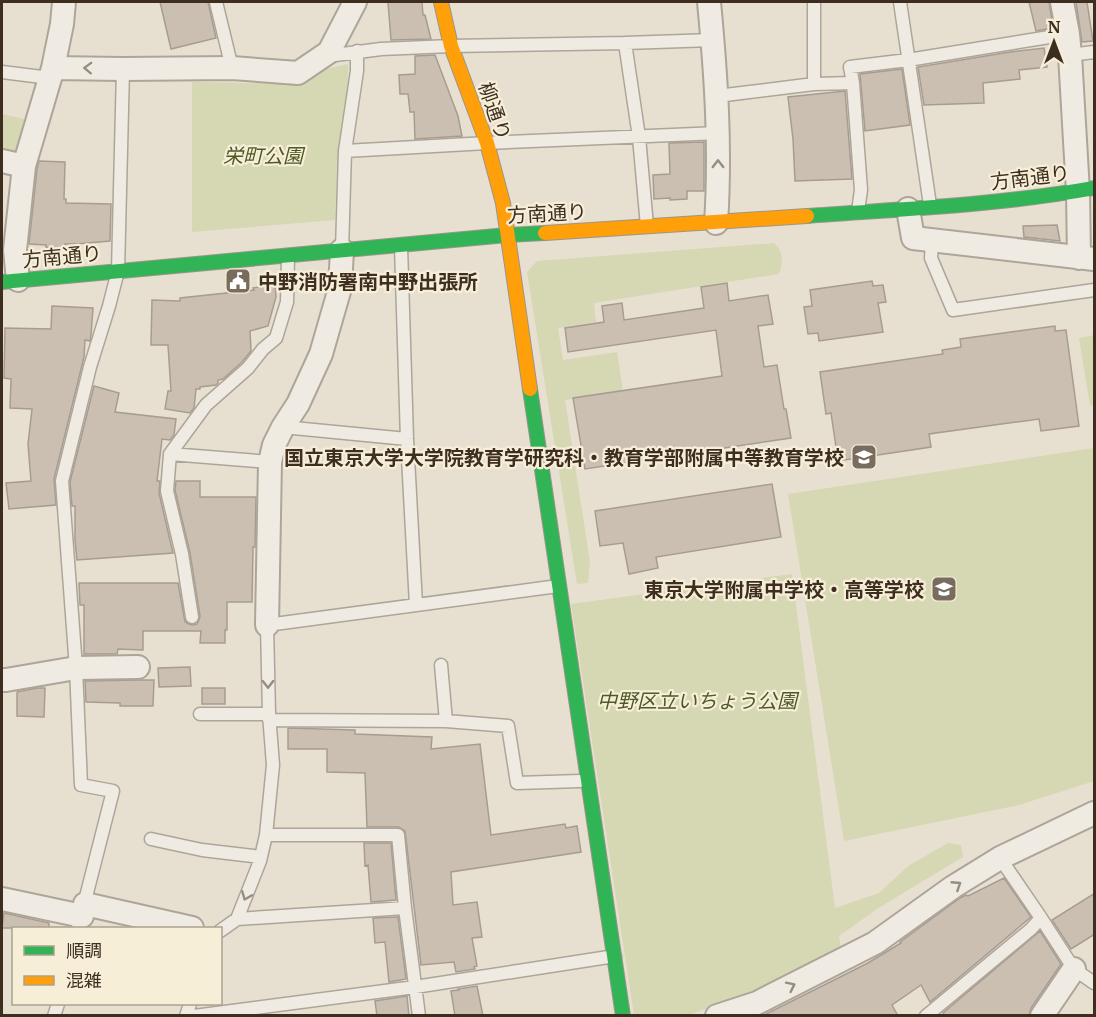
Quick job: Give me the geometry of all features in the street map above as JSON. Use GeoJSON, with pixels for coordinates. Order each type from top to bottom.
{"type":"FeatureCollection","features":[{"type":"Feature","properties":{"kind":"main road","name":"柳通り"},"geometry":{"type":"LineString","coordinates":[[441,2],[452,46],[487,143],[503,203],[623,1016]]}},
{"type":"Feature","properties":{"kind":"main road","name":"方南通り"},"geometry":{"type":"LineString","coordinates":[[10,281],[507,235],[919,208],[1041,197],[1086,190]]}},
{"type":"Feature","properties":{"kind":"street"},"geometry":{"type":"LineString","coordinates":[[10,281],[24,166],[51,73],[64,2]]}},
{"type":"Feature","properties":{"kind":"street"},"geometry":{"type":"LineString","coordinates":[[51,73],[123,69],[232,68],[298,73],[329,52],[355,2]]}},
{"type":"Feature","properties":{"kind":"street"},"geometry":{"type":"LineString","coordinates":[[709,2],[717,96],[716,223]]}},
{"type":"Feature","properties":{"kind":"street"},"geometry":{"type":"LineString","coordinates":[[919,208],[913,238],[1087,259],[1086,190],[1062,2]]}},
{"type":"Feature","properties":{"kind":"street"},"geometry":{"type":"LineString","coordinates":[[2,161],[24,166]]}},
{"type":"Feature","properties":{"kind":"street"},"geometry":{"type":"LineString","coordinates":[[267,625],[270,462],[274,445],[298,404],[304,381],[321,354],[340,288],[342,250]]}},
{"type":"Feature","properties":{"kind":"street"},"geometry":{"type":"LineString","coordinates":[[2,680],[76,668],[138,667]]}},
{"type":"Feature","properties":{"kind":"street"},"geometry":{"type":"LineString","coordinates":[[717,1016],[760,1009],[875,943],[953,887],[1000,858],[1095,813]]}},
{"type":"Feature","properties":{"kind":"street"},"geometry":{"type":"LineString","coordinates":[[2,899],[82,916],[183,927]]}},
{"type":"Feature","properties":{"kind":"street"},"geometry":{"type":"LineString","coordinates":[[1042,1016],[1074,969]]}},
{"type":"Feature","properties":{"kind":"lane"},"geometry":{"type":"LineString","coordinates":[[216,2],[232,68]]}},
{"type":"Feature","properties":{"kind":"lane"},"geometry":{"type":"LineString","coordinates":[[814,2],[814,84]]}},
{"type":"Feature","properties":{"kind":"lane"},"geometry":{"type":"LineString","coordinates":[[900,2],[908,60],[919,208]]}},
{"type":"Feature","properties":{"kind":"lane"},"geometry":{"type":"LineString","coordinates":[[329,52],[334,55],[357,51],[452,46],[713,40]]}},
{"type":"Feature","properties":{"kind":"lane"},"geometry":{"type":"LineString","coordinates":[[625,43],[639,137],[647,227]]}},
{"type":"Feature","properties":{"kind":"lane"},"geometry":{"type":"LineString","coordinates":[[858,212],[861,189],[850,67],[1069,44],[1095,52]]}},
{"type":"Feature","properties":{"kind":"lane"},"geometry":{"type":"LineString","coordinates":[[342,250],[345,151],[357,71],[357,51]]}},
{"type":"Feature","properties":{"kind":"lane"},"geometry":{"type":"LineString","coordinates":[[82,916],[113,791],[81,785],[76,668],[63,480],[90,367],[118,271],[123,69]]}},
{"type":"Feature","properties":{"kind":"lane"},"geometry":{"type":"LineString","coordinates":[[2,72],[51,73]]}},
{"type":"Feature","properties":{"kind":"lane"},"geometry":{"type":"LineString","coordinates":[[717,96],[814,84],[853,83]]}},
{"type":"Feature","properties":{"kind":"lane"},"geometry":{"type":"LineString","coordinates":[[345,151],[718,133]]}},
{"type":"Feature","properties":{"kind":"lane"},"geometry":{"type":"LineString","coordinates":[[932,241],[931,258],[953,310],[1095,290]]}},
{"type":"Feature","properties":{"kind":"lane"},"geometry":{"type":"LineString","coordinates":[[400,245],[416,605]]}},
{"type":"Feature","properties":{"kind":"lane"},"geometry":{"type":"LineString","coordinates":[[192,617],[182,554],[167,491],[170,454],[206,405],[259,361],[263,350],[276,338],[287,303],[288,255]]}},
{"type":"Feature","properties":{"kind":"lane"},"geometry":{"type":"LineString","coordinates":[[283,427],[407,439]]}},
{"type":"Feature","properties":{"kind":"lane"},"geometry":{"type":"LineString","coordinates":[[170,454],[270,462]]}},
{"type":"Feature","properties":{"kind":"lane"},"geometry":{"type":"LineString","coordinates":[[222,930],[237,919],[261,857],[266,835],[273,765],[269,717],[267,625],[559,585]]}},
{"type":"Feature","properties":{"kind":"lane"},"geometry":{"type":"LineString","coordinates":[[441,665],[446,721]]}},
{"type":"Feature","properties":{"kind":"lane"},"geometry":{"type":"LineString","coordinates":[[200,714],[446,721],[508,726],[517,783],[580,781]]}},
{"type":"Feature","properties":{"kind":"lane"},"geometry":{"type":"LineString","coordinates":[[266,835],[398,835],[419,1016]]}},
{"type":"Feature","properties":{"kind":"lane"},"geometry":{"type":"LineString","coordinates":[[151,839],[202,850],[261,857]]}},
{"type":"Feature","properties":{"kind":"lane"},"geometry":{"type":"LineString","coordinates":[[1000,858],[1074,969],[1095,983]]}},
{"type":"Feature","properties":{"kind":"lane"},"geometry":{"type":"LineString","coordinates":[[237,919],[405,908]]}},
{"type":"Feature","properties":{"kind":"lane"},"geometry":{"type":"LineString","coordinates":[[926,1016],[1031,929],[1041,918]]}},
{"type":"Feature","properties":{"kind":"lane"},"geometry":{"type":"LineString","coordinates":[[194,1016],[270,1011],[615,956]]}},
{"type":"Feature","properties":{"kind":"green space","name":"栄町公園"},"geometry":{"type":"Polygon","coordinates":[[[348,64],[348,83],[337,163],[335,220],[192,232],[192,82],[290,84],[321,70],[348,64]]]}},
{"type":"Feature","properties":{"kind":"green space"},"geometry":{"type":"Polygon","coordinates":[[[2,114],[24,119],[38,137],[2,166],[2,114]]]}},
{"type":"Feature","properties":{"kind":"green space"},"geometry":{"type":"Polygon","coordinates":[[[774,243],[782,257],[779,274],[594,303],[596,322],[558,328],[563,360],[617,352],[623,391],[565,400],[590,562],[588,583],[577,584],[527,272],[537,261],[774,243]]]}},
{"type":"Feature","properties":{"kind":"green space"},"geometry":{"type":"Polygon","coordinates":[[[1094,335],[1094,405],[1090,406],[1079,338],[1094,335]]]}},
{"type":"Feature","properties":{"kind":"green space"},"geometry":{"type":"Polygon","coordinates":[[[1094,448],[1094,781],[1019,805],[844,841],[788,494],[1094,448]]]}},
{"type":"Feature","properties":{"kind":"green space","name":"中野区立いちょう公園"},"geometry":{"type":"Polygon","coordinates":[[[792,574],[835,908],[879,893],[908,866],[948,843],[961,845],[963,857],[880,907],[839,936],[841,950],[774,985],[688,1015],[634,1015],[571,604],[792,574]]]}},
{"type":"Feature","properties":{"kind":"building"},"geometry":{"type":"Polygon","coordinates":[[[160,2],[208,2],[216,38],[171,49],[160,2]]]}},
{"type":"Feature","properties":{"kind":"building"},"geometry":{"type":"Polygon","coordinates":[[[388,2],[422,2],[423,15],[425,15],[431,39],[391,40],[388,2]]]}},
{"type":"Feature","properties":{"kind":"building"},"geometry":{"type":"Polygon","coordinates":[[[1029,2],[1049,2],[1053,28],[1036,31],[1029,2]]]}},
{"type":"Feature","properties":{"kind":"building"},"geometry":{"type":"Polygon","coordinates":[[[1076,2],[1087,2],[1093,41],[1082,42],[1076,2]]]}},
{"type":"Feature","properties":{"kind":"building"},"geometry":{"type":"Polygon","coordinates":[[[1044,48],[1047,67],[1019,70],[1020,79],[983,83],[984,103],[924,105],[918,67],[1044,48]]]}},
{"type":"Feature","properties":{"kind":"building"},"geometry":{"type":"Polygon","coordinates":[[[435,55],[458,116],[462,136],[415,139],[414,112],[410,112],[408,94],[400,94],[399,75],[415,74],[415,56],[435,55]]]}},
{"type":"Feature","properties":{"kind":"building"},"geometry":{"type":"Polygon","coordinates":[[[902,69],[910,125],[865,131],[860,74],[902,69]]]}},
{"type":"Feature","properties":{"kind":"building"},"geometry":{"type":"Polygon","coordinates":[[[845,91],[852,179],[795,181],[788,97],[845,91]]]}},
{"type":"Feature","properties":{"kind":"building"},"geometry":{"type":"Polygon","coordinates":[[[704,142],[704,191],[687,191],[687,199],[654,199],[653,175],[670,174],[669,143],[704,142]]]}},
{"type":"Feature","properties":{"kind":"building"},"geometry":{"type":"Polygon","coordinates":[[[39,161],[65,162],[64,199],[66,203],[111,204],[110,241],[65,244],[65,248],[29,244],[39,161]]]}},
{"type":"Feature","properties":{"kind":"building"},"geometry":{"type":"Polygon","coordinates":[[[1057,225],[1060,241],[1024,237],[1023,226],[1057,225]]]}},
{"type":"Feature","properties":{"kind":"building"},"geometry":{"type":"Polygon","coordinates":[[[872,281],[873,286],[883,285],[886,302],[878,303],[883,332],[819,341],[818,333],[808,334],[804,307],[812,306],[810,290],[872,281]]]}},
{"type":"Feature","properties":{"kind":"building","name":"国立東京大学大学院教育学研究科・教育学部附属中等教育学校"},"geometry":{"type":"Polygon","coordinates":[[[727,283],[729,301],[768,295],[773,324],[758,326],[764,367],[777,365],[791,438],[585,469],[573,398],[722,376],[716,330],[568,352],[565,328],[604,322],[602,306],[622,303],[624,320],[704,308],[701,287],[727,283]]]}},
{"type":"Feature","properties":{"kind":"building"},"geometry":{"type":"Polygon","coordinates":[[[275,285],[276,297],[268,326],[250,331],[251,351],[242,362],[223,379],[218,380],[216,385],[196,389],[194,408],[190,413],[165,409],[168,391],[171,391],[168,345],[151,345],[152,300],[180,301],[180,298],[254,290],[253,288],[275,285]]]}},
{"type":"Feature","properties":{"kind":"building"},"geometry":{"type":"Polygon","coordinates":[[[52,306],[93,308],[90,341],[85,340],[84,357],[54,479],[56,505],[9,509],[6,483],[31,481],[28,444],[32,409],[10,408],[11,379],[4,378],[5,328],[51,329],[52,306]]]}},
{"type":"Feature","properties":{"kind":"building"},"geometry":{"type":"Polygon","coordinates":[[[1055,326],[1055,331],[1066,330],[1079,426],[1041,431],[1039,419],[929,434],[931,447],[838,461],[831,413],[826,414],[820,372],[943,354],[942,350],[961,347],[960,339],[1055,326]]]}},
{"type":"Feature","properties":{"kind":"building"},"geometry":{"type":"Polygon","coordinates":[[[94,386],[119,393],[115,412],[176,419],[174,435],[170,440],[162,439],[157,481],[160,481],[159,493],[173,553],[77,560],[75,506],[72,506],[70,482],[94,386]]]}},
{"type":"Feature","properties":{"kind":"building"},"geometry":{"type":"Polygon","coordinates":[[[176,481],[200,481],[200,497],[256,497],[252,602],[227,602],[225,643],[200,643],[201,631],[143,631],[143,650],[118,649],[117,654],[84,654],[84,605],[80,605],[79,583],[178,583],[185,622],[197,624],[200,616],[190,553],[175,490],[176,481]]]}},
{"type":"Feature","properties":{"kind":"building"},"geometry":{"type":"Polygon","coordinates":[[[772,484],[781,537],[656,557],[658,568],[629,574],[623,543],[600,546],[595,511],[772,484]]]}},
{"type":"Feature","properties":{"kind":"building"},"geometry":{"type":"Polygon","coordinates":[[[190,667],[191,686],[159,687],[158,668],[190,667]]]}},
{"type":"Feature","properties":{"kind":"building"},"geometry":{"type":"Polygon","coordinates":[[[154,680],[153,706],[120,706],[120,703],[86,702],[85,681],[154,680]]]}},
{"type":"Feature","properties":{"kind":"building"},"geometry":{"type":"Polygon","coordinates":[[[45,688],[44,717],[17,716],[17,692],[45,688]]]}},
{"type":"Feature","properties":{"kind":"building"},"geometry":{"type":"Polygon","coordinates":[[[202,688],[225,688],[225,704],[202,704],[202,688]]]}},
{"type":"Feature","properties":{"kind":"building"},"geometry":{"type":"Polygon","coordinates":[[[288,728],[355,730],[355,734],[432,737],[431,749],[480,744],[491,835],[565,824],[566,828],[577,826],[581,852],[451,872],[453,905],[477,902],[482,937],[472,938],[477,966],[474,967],[475,969],[456,972],[454,962],[421,965],[405,831],[399,827],[367,827],[365,773],[327,772],[327,749],[288,749],[288,728]]]}},
{"type":"Feature","properties":{"kind":"building"},"geometry":{"type":"Polygon","coordinates":[[[364,843],[391,843],[396,900],[371,902],[364,843]]]}},
{"type":"Feature","properties":{"kind":"building"},"geometry":{"type":"Polygon","coordinates":[[[1004,878],[1031,917],[930,1002],[921,985],[892,1005],[898,1016],[762,1016],[868,963],[901,943],[960,898],[1004,878]]]}},
{"type":"Feature","properties":{"kind":"building"},"geometry":{"type":"Polygon","coordinates":[[[1095,893],[1095,934],[1071,949],[1052,920],[1095,893]]]}},
{"type":"Feature","properties":{"kind":"building"},"geometry":{"type":"Polygon","coordinates":[[[4,913],[49,923],[49,927],[2,928],[4,913]]]}},
{"type":"Feature","properties":{"kind":"building"},"geometry":{"type":"Polygon","coordinates":[[[398,917],[406,979],[389,982],[385,942],[375,943],[373,918],[398,917]]]}},
{"type":"Feature","properties":{"kind":"building"},"geometry":{"type":"Polygon","coordinates":[[[1040,931],[1061,964],[1031,1008],[1029,1016],[945,1016],[943,1013],[1040,931]]]}},
{"type":"Feature","properties":{"kind":"building"},"geometry":{"type":"Polygon","coordinates":[[[477,986],[483,1016],[455,1016],[451,991],[477,986]]]}},
{"type":"Feature","properties":{"kind":"building"},"geometry":{"type":"Polygon","coordinates":[[[407,996],[409,1016],[377,1016],[375,1001],[407,996]]]}},
{"type":"Feature","properties":{"kind":"traffic: fast"},"geometry":{"type":"LineString","coordinates":[[807,216],[987,202],[1094,188]]}},
{"type":"Feature","properties":{"kind":"traffic: fast"},"geometry":{"type":"LineString","coordinates":[[2,282],[545,233]]}},
{"type":"Feature","properties":{"kind":"traffic: fast"},"geometry":{"type":"LineString","coordinates":[[530,389],[623,1016]]}},
{"type":"Feature","properties":{"kind":"traffic: slow"},"geometry":{"type":"LineString","coordinates":[[441,2],[451,46],[487,143],[503,203],[530,389]]}},
{"type":"Feature","properties":{"kind":"traffic: slow"},"geometry":{"type":"LineString","coordinates":[[545,233],[807,216]]}},
{"type":"Feature","properties":{"kind":"place","name":"中野消防署南中野出張所"},"geometry":{"type":"Point","coordinates":[238,281]}},
{"type":"Feature","properties":{"kind":"place","name":"国立東京大学大学院教育学研究科・教育学部附属中等教育学校"},"geometry":{"type":"Point","coordinates":[864,457]}},
{"type":"Feature","properties":{"kind":"place","name":"東京大学附属中学校・高等学校"},"geometry":{"type":"Point","coordinates":[944,589]}}]}
